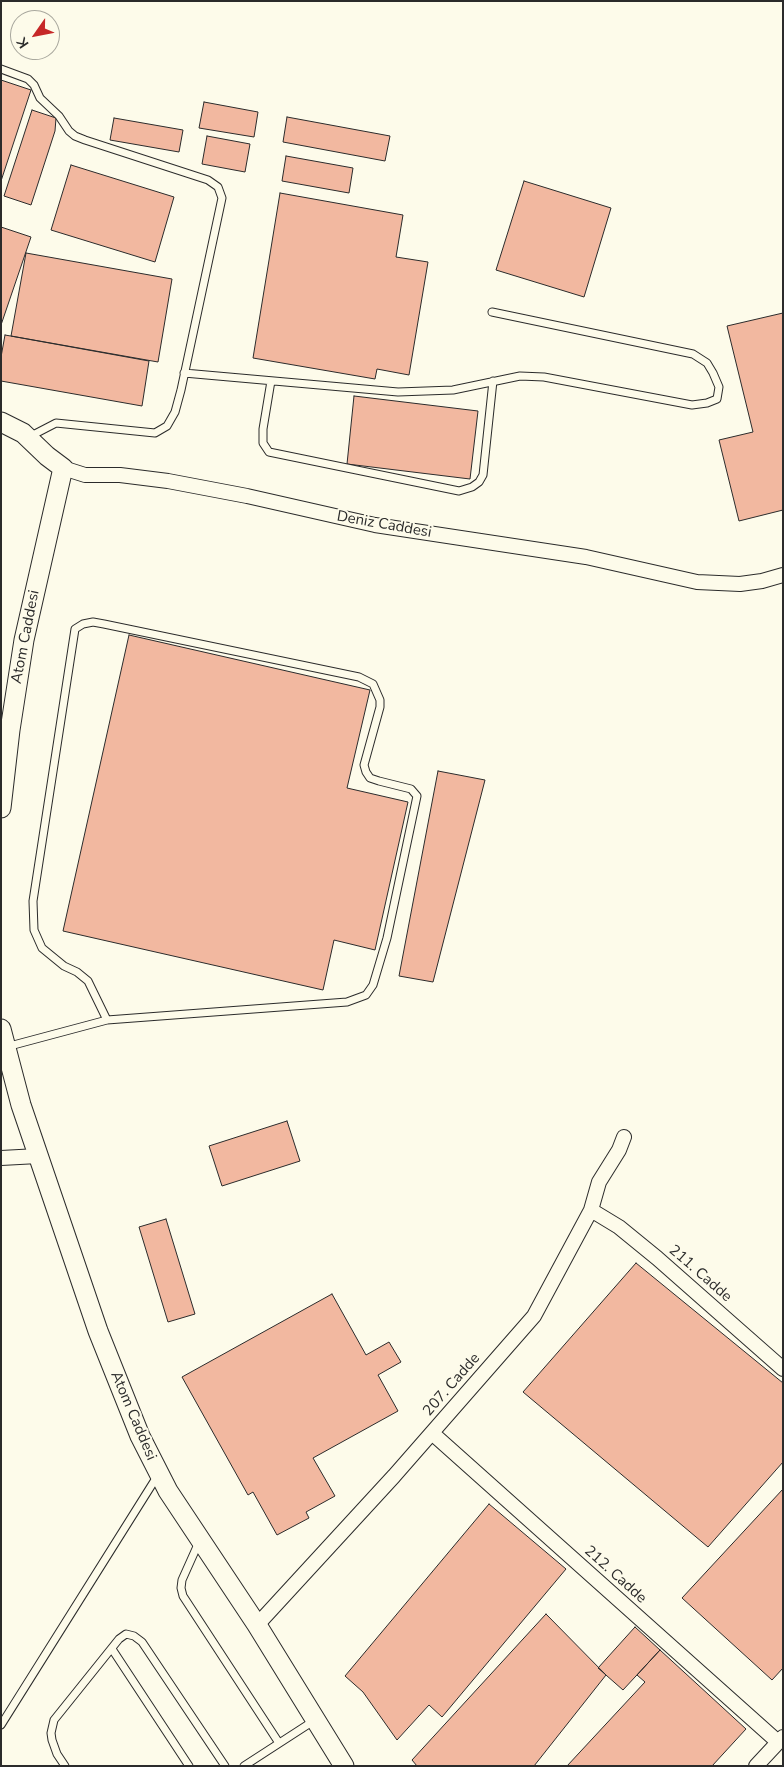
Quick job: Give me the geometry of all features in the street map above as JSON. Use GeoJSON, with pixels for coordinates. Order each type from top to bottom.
{"type":"FeatureCollection","features":[{"type":"Feature","properties":{"kind":"street","name":"Deniz Caddesi"},"geometry":{"type":"LineString","coordinates":[[1,422],[29,438],[47,456],[63,468],[86,475],[120,475],[168,481],[247,496],[375,525],[586,557],[697,582],[740,584],[762,581],[783,575]]}},
{"type":"Feature","properties":{"kind":"street","name":"Atom Caddesi"},"geometry":{"type":"LineString","coordinates":[[1,808],[10,730],[24,640],[63,468]]}},
{"type":"Feature","properties":{"kind":"street","name":"Atom Caddesi"},"geometry":{"type":"LineString","coordinates":[[3,1038],[21,1105],[98,1331],[140,1436],[168,1491],[257,1625],[344,1766]]}},
{"type":"Feature","properties":{"kind":"street","name":"207. Cadde"},"geometry":{"type":"LineString","coordinates":[[257,1625],[432,1433],[534,1316],[591,1210],[600,1182],[619,1150],[624,1137]]}},
{"type":"Feature","properties":{"kind":"street"},"geometry":{"type":"LineString","coordinates":[[1,1158],[38,1156]]}},
{"type":"Feature","properties":{"kind":"street","name":"211. Cadde"},"geometry":{"type":"LineString","coordinates":[[591,1210],[619,1227],[658,1258],[783,1369]]}},
{"type":"Feature","properties":{"kind":"street","name":"212. Cadde"},"geometry":{"type":"LineString","coordinates":[[432,1433],[780,1739]]}},
{"type":"Feature","properties":{"kind":"street"},"geometry":{"type":"LineString","coordinates":[[756,1766],[780,1739]]}},
{"type":"Feature","properties":{"kind":"lane"},"geometry":{"type":"LineString","coordinates":[[1,69],[28,80],[34,85],[40,98],[59,116],[68,131],[75,136],[208,180],[218,187],[222,198],[175,412],[167,426],[155,433],[56,422],[29,438]]}},
{"type":"Feature","properties":{"kind":"lane"},"geometry":{"type":"LineString","coordinates":[[184,373],[398,392],[453,390],[520,376],[544,377],[692,405],[707,403],[717,399],[719,387],[707,363],[693,354],[492,312]]}},
{"type":"Feature","properties":{"kind":"lane"},"geometry":{"type":"LineString","coordinates":[[272,381],[263,429],[263,443],[269,452],[458,491],[472,487],[479,482],[483,475],[493,381]]}},
{"type":"Feature","properties":{"kind":"lane"},"geometry":{"type":"LineString","coordinates":[[3,1038],[107,1020],[347,1002],[366,995],[373,985],[387,938],[417,796],[411,788],[370,778],[366,772],[364,765],[380,707],[380,700],[373,684],[359,677],[104,624],[92,622],[75,628],[34,901],[34,930],[42,948],[64,966],[77,972],[88,981],[107,1020]]}},
{"type":"Feature","properties":{"kind":"lane"},"geometry":{"type":"LineString","coordinates":[[1,1725],[158,1474]]}},
{"type":"Feature","properties":{"kind":"lane"},"geometry":{"type":"LineString","coordinates":[[200,1540],[182,1580],[183,1596],[279,1743]]}},
{"type":"Feature","properties":{"kind":"lane"},"geometry":{"type":"LineString","coordinates":[[65,1766],[56,1754],[52,1740],[51,1733],[54,1720],[126,1634],[134,1636],[142,1642],[225,1766]]}},
{"type":"Feature","properties":{"kind":"lane"},"geometry":{"type":"LineString","coordinates":[[112,1649],[189,1766]]}},
{"type":"Feature","properties":{"kind":"lane"},"geometry":{"type":"LineString","coordinates":[[244,1766],[316,1720]]}},
{"type":"Feature","properties":{"kind":"building"},"geometry":{"type":"Polygon","coordinates":[[[1,80],[31,90],[1,181],[1,80]]]}},
{"type":"Feature","properties":{"kind":"building"},"geometry":{"type":"Polygon","coordinates":[[[204,102],[258,112],[254,137],[199,128],[204,102]]]}},
{"type":"Feature","properties":{"kind":"building"},"geometry":{"type":"Polygon","coordinates":[[[32,110],[56,118],[55,131],[31,205],[4,196],[32,110]]]}},
{"type":"Feature","properties":{"kind":"building"},"geometry":{"type":"Polygon","coordinates":[[[287,117],[390,136],[385,161],[283,142],[287,117]]]}},
{"type":"Feature","properties":{"kind":"building"},"geometry":{"type":"Polygon","coordinates":[[[114,118],[183,130],[179,152],[110,140],[114,118]]]}},
{"type":"Feature","properties":{"kind":"building"},"geometry":{"type":"Polygon","coordinates":[[[207,136],[250,144],[245,172],[202,164],[207,136]]]}},
{"type":"Feature","properties":{"kind":"building"},"geometry":{"type":"Polygon","coordinates":[[[286,156],[353,168],[349,193],[282,181],[286,156]]]}},
{"type":"Feature","properties":{"kind":"building"},"geometry":{"type":"Polygon","coordinates":[[[71,165],[174,197],[155,262],[51,230],[71,165]]]}},
{"type":"Feature","properties":{"kind":"building"},"geometry":{"type":"Polygon","coordinates":[[[524,181],[611,208],[584,297],[496,270],[524,181]]]}},
{"type":"Feature","properties":{"kind":"building"},"geometry":{"type":"Polygon","coordinates":[[[280,193],[403,215],[396,257],[428,262],[409,375],[377,369],[375,379],[253,358],[280,193]]]}},
{"type":"Feature","properties":{"kind":"building"},"geometry":{"type":"Polygon","coordinates":[[[1,227],[31,237],[1,325],[1,227]]]}},
{"type":"Feature","properties":{"kind":"building"},"geometry":{"type":"Polygon","coordinates":[[[26,253],[172,279],[158,362],[11,336],[26,253]]]}},
{"type":"Feature","properties":{"kind":"building"},"geometry":{"type":"Polygon","coordinates":[[[783,313],[783,510],[739,521],[719,440],[753,432],[727,326],[783,313]]]}},
{"type":"Feature","properties":{"kind":"building"},"geometry":{"type":"Polygon","coordinates":[[[5,335],[149,361],[142,406],[1,381],[1,357],[5,335]]]}},
{"type":"Feature","properties":{"kind":"building"},"geometry":{"type":"Polygon","coordinates":[[[354,396],[478,411],[470,479],[347,464],[354,396]]]}},
{"type":"Feature","properties":{"kind":"building"},"geometry":{"type":"Polygon","coordinates":[[[129,635],[370,690],[347,788],[408,802],[375,950],[334,940],[323,990],[63,931],[129,635]]]}},
{"type":"Feature","properties":{"kind":"building"},"geometry":{"type":"Polygon","coordinates":[[[438,771],[485,780],[433,982],[399,976],[438,771]]]}},
{"type":"Feature","properties":{"kind":"building"},"geometry":{"type":"Polygon","coordinates":[[[287,1121],[300,1161],[222,1186],[209,1146],[287,1121]]]}},
{"type":"Feature","properties":{"kind":"building"},"geometry":{"type":"Polygon","coordinates":[[[166,1219],[195,1314],[168,1322],[139,1227],[166,1219]]]}},
{"type":"Feature","properties":{"kind":"building"},"geometry":{"type":"Polygon","coordinates":[[[636,1263],[783,1383],[783,1462],[708,1547],[523,1392],[636,1263]]]}},
{"type":"Feature","properties":{"kind":"building"},"geometry":{"type":"Polygon","coordinates":[[[332,1294],[366,1355],[389,1342],[401,1362],[378,1375],[398,1411],[313,1458],[335,1496],[306,1512],[309,1518],[277,1535],[253,1492],[248,1495],[182,1377],[332,1294]]]}},
{"type":"Feature","properties":{"kind":"building"},"geometry":{"type":"Polygon","coordinates":[[[783,1489],[783,1668],[772,1680],[682,1598],[783,1489]]]}},
{"type":"Feature","properties":{"kind":"building"},"geometry":{"type":"Polygon","coordinates":[[[489,1504],[566,1569],[442,1717],[429,1705],[397,1740],[363,1692],[345,1676],[489,1504]]]}},
{"type":"Feature","properties":{"kind":"building"},"geometry":{"type":"Polygon","coordinates":[[[546,1614],[606,1675],[534,1766],[417,1766],[412,1760],[546,1614]]]}},
{"type":"Feature","properties":{"kind":"building"},"geometry":{"type":"Polygon","coordinates":[[[635,1627],[660,1650],[623,1690],[598,1668],[635,1627]]]}},
{"type":"Feature","properties":{"kind":"building"},"geometry":{"type":"Polygon","coordinates":[[[660,1650],[746,1729],[712,1766],[567,1766],[645,1682],[637,1675],[660,1650]]]}}]}
